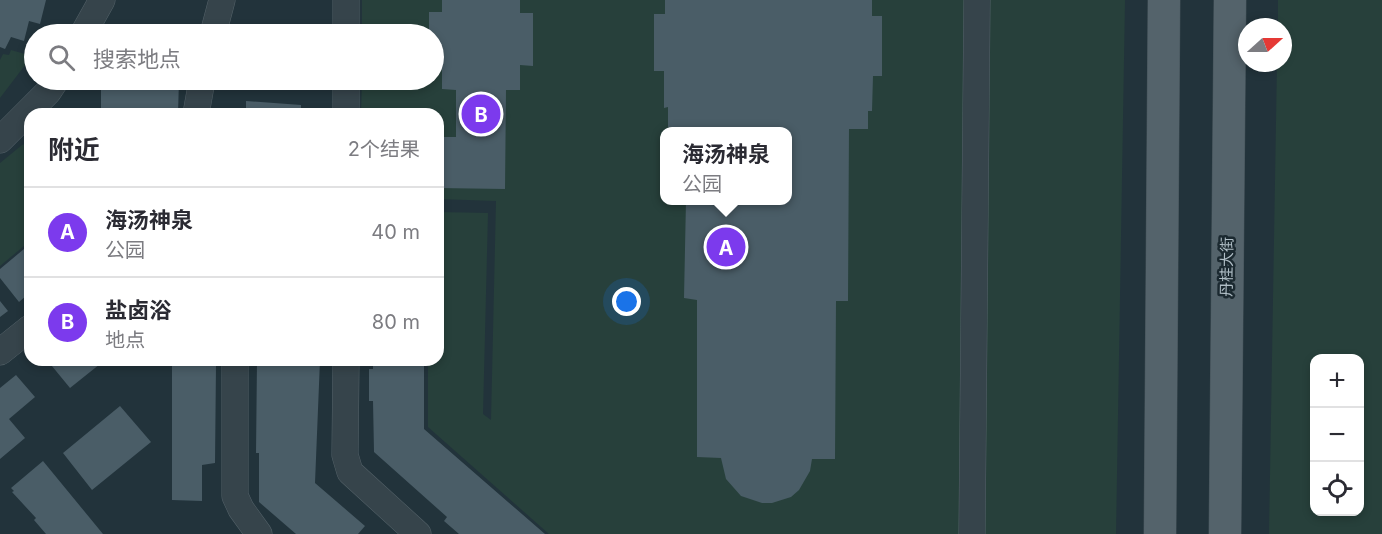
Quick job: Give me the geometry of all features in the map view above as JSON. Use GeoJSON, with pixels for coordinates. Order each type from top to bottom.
{"type":"FeatureCollection","features":[{"type":"Feature","properties":{"kind":"main road"},"geometry":{"type":"LineString","coordinates":[[1160,534],[1164,0]]}},
{"type":"Feature","properties":{"kind":"main road","name":"丹桂大街"},"geometry":{"type":"LineString","coordinates":[[1225,534],[1230,0]]}},
{"type":"Feature","properties":{"kind":"street"},"geometry":{"type":"LineString","coordinates":[[89,24],[102,0]]}},
{"type":"Feature","properties":{"kind":"street"},"geometry":{"type":"LineString","coordinates":[[216,24],[222,0]]}},
{"type":"Feature","properties":{"kind":"street"},"geometry":{"type":"LineString","coordinates":[[346,0],[346,24]]}},
{"type":"Feature","properties":{"kind":"street"},"geometry":{"type":"LineString","coordinates":[[972,534],[977,0]]}},
{"type":"Feature","properties":{"kind":"street"},"geometry":{"type":"LineString","coordinates":[[197,108],[200,90]]}},
{"type":"Feature","properties":{"kind":"street"},"geometry":{"type":"LineString","coordinates":[[346,90],[346,108]]}},
{"type":"Feature","properties":{"kind":"street"},"geometry":{"type":"LineString","coordinates":[[38,108],[53,95]]}},
{"type":"Feature","properties":{"kind":"street"},"geometry":{"type":"LineString","coordinates":[[0,140],[24,120]]}},
{"type":"Feature","properties":{"kind":"street"},"geometry":{"type":"LineString","coordinates":[[0,352],[24,332]]}},
{"type":"Feature","properties":{"kind":"street"},"geometry":{"type":"LineString","coordinates":[[235,366],[235,496],[241,509],[259,534]]}},
{"type":"Feature","properties":{"kind":"street"},"geometry":{"type":"LineString","coordinates":[[346,366],[345,455],[350,472],[418,534]]}},
{"type":"Feature","properties":{"kind":"green space"},"geometry":{"type":"Polygon","coordinates":[[[362,0],[1125,0],[1116,534],[549,534],[428,427],[428,366],[444,366],[444,212],[488,213],[483,414],[491,420],[496,201],[444,199],[444,108],[361,108],[362,90],[444,90],[444,24],[362,24],[362,0]]]}},
{"type":"Feature","properties":{"kind":"green space"},"geometry":{"type":"Polygon","coordinates":[[[1278,0],[1382,0],[1382,534],[1269,534],[1277,72],[1292,72],[1292,18],[1278,18],[1278,0]]]}},
{"type":"Feature","properties":{"kind":"green space"},"geometry":{"type":"Polygon","coordinates":[[[11,50],[24,54],[24,66],[0,98],[0,60],[3,54],[9,55],[11,50]]]}},
{"type":"Feature","properties":{"kind":"green space"},"geometry":{"type":"Polygon","coordinates":[[[24,144],[24,246],[0,266],[0,163],[24,144]]]}},
{"type":"Feature","properties":{"kind":"building"},"geometry":{"type":"Polygon","coordinates":[[[0,0],[46,0],[40,24],[29,21],[28,24],[24,24],[24,41],[11,37],[5,49],[0,47],[0,0]]]}},
{"type":"Feature","properties":{"kind":"building"},"geometry":{"type":"Polygon","coordinates":[[[442,0],[520,0],[520,13],[533,13],[533,66],[520,65],[520,90],[506,90],[505,189],[444,188],[444,137],[456,137],[456,90],[444,89],[444,24],[429,24],[429,12],[442,12],[442,0]]]}},
{"type":"Feature","properties":{"kind":"building"},"geometry":{"type":"Polygon","coordinates":[[[665,0],[872,0],[872,16],[882,16],[882,76],[873,76],[872,111],[868,111],[868,129],[849,129],[848,301],[836,301],[835,459],[812,459],[810,471],[799,490],[791,497],[772,503],[762,503],[741,496],[726,479],[721,458],[697,457],[697,300],[684,298],[686,205],[792,205],[792,127],[668,127],[668,107],[664,108],[664,71],[654,71],[654,14],[665,14],[665,0]]]}},
{"type":"Feature","properties":{"kind":"building"},"geometry":{"type":"Polygon","coordinates":[[[101,90],[179,90],[178,108],[101,108],[101,90]]]}},
{"type":"Feature","properties":{"kind":"building"},"geometry":{"type":"Polygon","coordinates":[[[246,101],[301,105],[301,108],[246,108],[246,101]]]}},
{"type":"Feature","properties":{"kind":"building"},"geometry":{"type":"Polygon","coordinates":[[[24,249],[24,298],[19,302],[0,278],[0,269],[24,249]]]}},
{"type":"Feature","properties":{"kind":"building"},"geometry":{"type":"Polygon","coordinates":[[[0,301],[8,311],[0,317],[0,301]]]}},
{"type":"Feature","properties":{"kind":"building"},"geometry":{"type":"Polygon","coordinates":[[[52,366],[98,366],[70,388],[52,366]]]}},
{"type":"Feature","properties":{"kind":"building"},"geometry":{"type":"Polygon","coordinates":[[[172,366],[216,366],[215,463],[202,465],[202,501],[172,500],[172,366]]]}},
{"type":"Feature","properties":{"kind":"building"},"geometry":{"type":"Polygon","coordinates":[[[257,366],[320,366],[315,483],[365,526],[358,534],[296,534],[259,502],[259,453],[256,453],[257,366]]]}},
{"type":"Feature","properties":{"kind":"building"},"geometry":{"type":"Polygon","coordinates":[[[373,366],[424,366],[424,429],[545,534],[459,534],[444,521],[447,517],[374,452],[373,401],[369,401],[369,369],[373,369],[373,366]]]}},
{"type":"Feature","properties":{"kind":"building"},"geometry":{"type":"Polygon","coordinates":[[[16,375],[35,397],[9,419],[25,438],[0,459],[0,388],[16,375]]]}},
{"type":"Feature","properties":{"kind":"building"},"geometry":{"type":"Polygon","coordinates":[[[120,406],[151,442],[92,490],[63,453],[120,406]]]}},
{"type":"Feature","properties":{"kind":"building"},"geometry":{"type":"Polygon","coordinates":[[[43,461],[103,534],[46,534],[34,520],[36,518],[11,488],[43,461]]]}},
{"type":"Feature","properties":{"kind":"place","name":"盐卤浴"},"geometry":{"type":"Point","coordinates":[481,114]}},
{"type":"Feature","properties":{"kind":"place","name":"海汤神泉"},"geometry":{"type":"Point","coordinates":[726,247]}}]}
